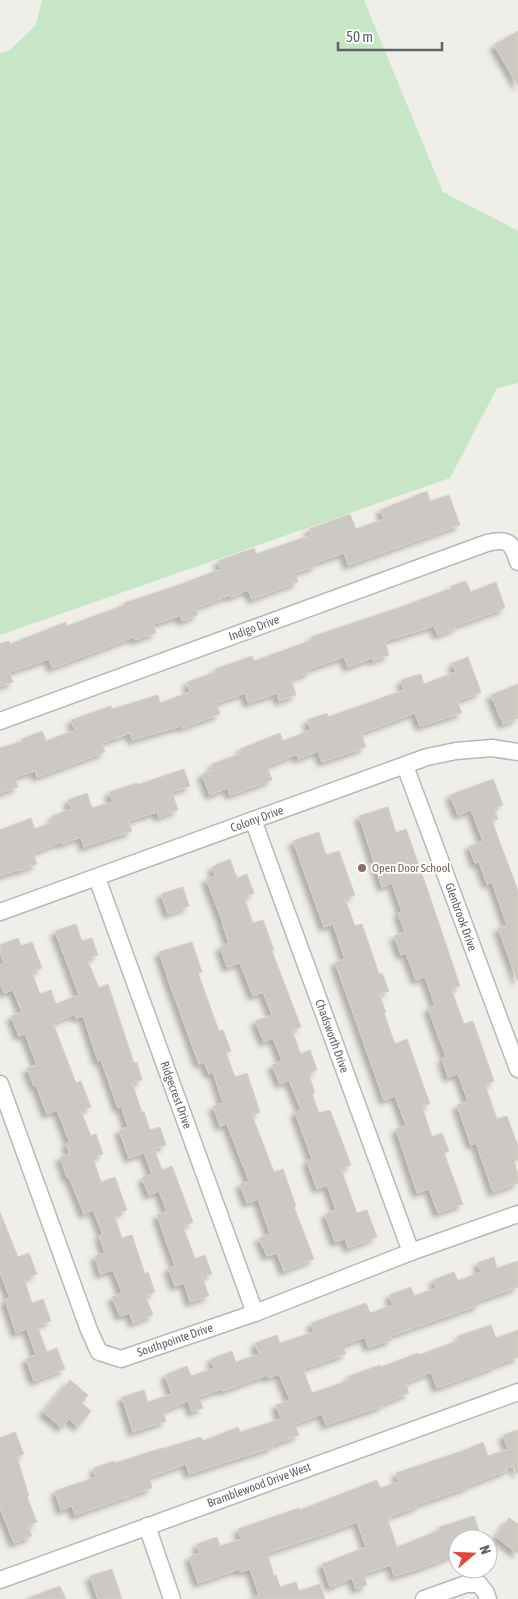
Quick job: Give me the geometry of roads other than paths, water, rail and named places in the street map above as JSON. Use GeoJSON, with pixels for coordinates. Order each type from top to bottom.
{"type":"FeatureCollection","features":[{"type":"Feature","properties":{"kind":"street","name":"Indigo Drive"},"geometry":{"type":"LineString","coordinates":[[0,720],[487,543],[495,541],[509,542],[518,562]]}},
{"type":"Feature","properties":{"kind":"street","name":"Colony Drive"},"geometry":{"type":"LineString","coordinates":[[0,912],[427,757],[456,750],[492,748],[518,752]]}},
{"type":"Feature","properties":{"kind":"street","name":"Glenbrook Drive"},"geometry":{"type":"LineString","coordinates":[[405,766],[518,1069]]}},
{"type":"Feature","properties":{"kind":"street","name":"Chadsworth Drive"},"geometry":{"type":"LineString","coordinates":[[253,820],[410,1252]]}},
{"type":"Feature","properties":{"kind":"street","name":"Ridgecrest Drive"},"geometry":{"type":"LineString","coordinates":[[97,878],[255,1313]]}},
{"type":"Feature","properties":{"kind":"street","name":"Southpointe Drive"},"geometry":{"type":"LineString","coordinates":[[0,1084],[89,1330],[99,1352],[121,1359],[255,1313],[410,1252],[518,1214]]}},
{"type":"Feature","properties":{"kind":"street","name":"Bramblewood Drive West"},"geometry":{"type":"LineString","coordinates":[[0,1580],[518,1392]]}},
{"type":"Feature","properties":{"kind":"street"},"geometry":{"type":"LineString","coordinates":[[147,1526],[172,1599]]}},
{"type":"Feature","properties":{"kind":"street"},"geometry":{"type":"LineString","coordinates":[[424,1599],[466,1584],[479,1584],[486,1592],[488,1599]]}},
{"type":"Feature","properties":{"kind":"place","name":"Open Door School"},"geometry":{"type":"Point","coordinates":[362,868]}}]}
